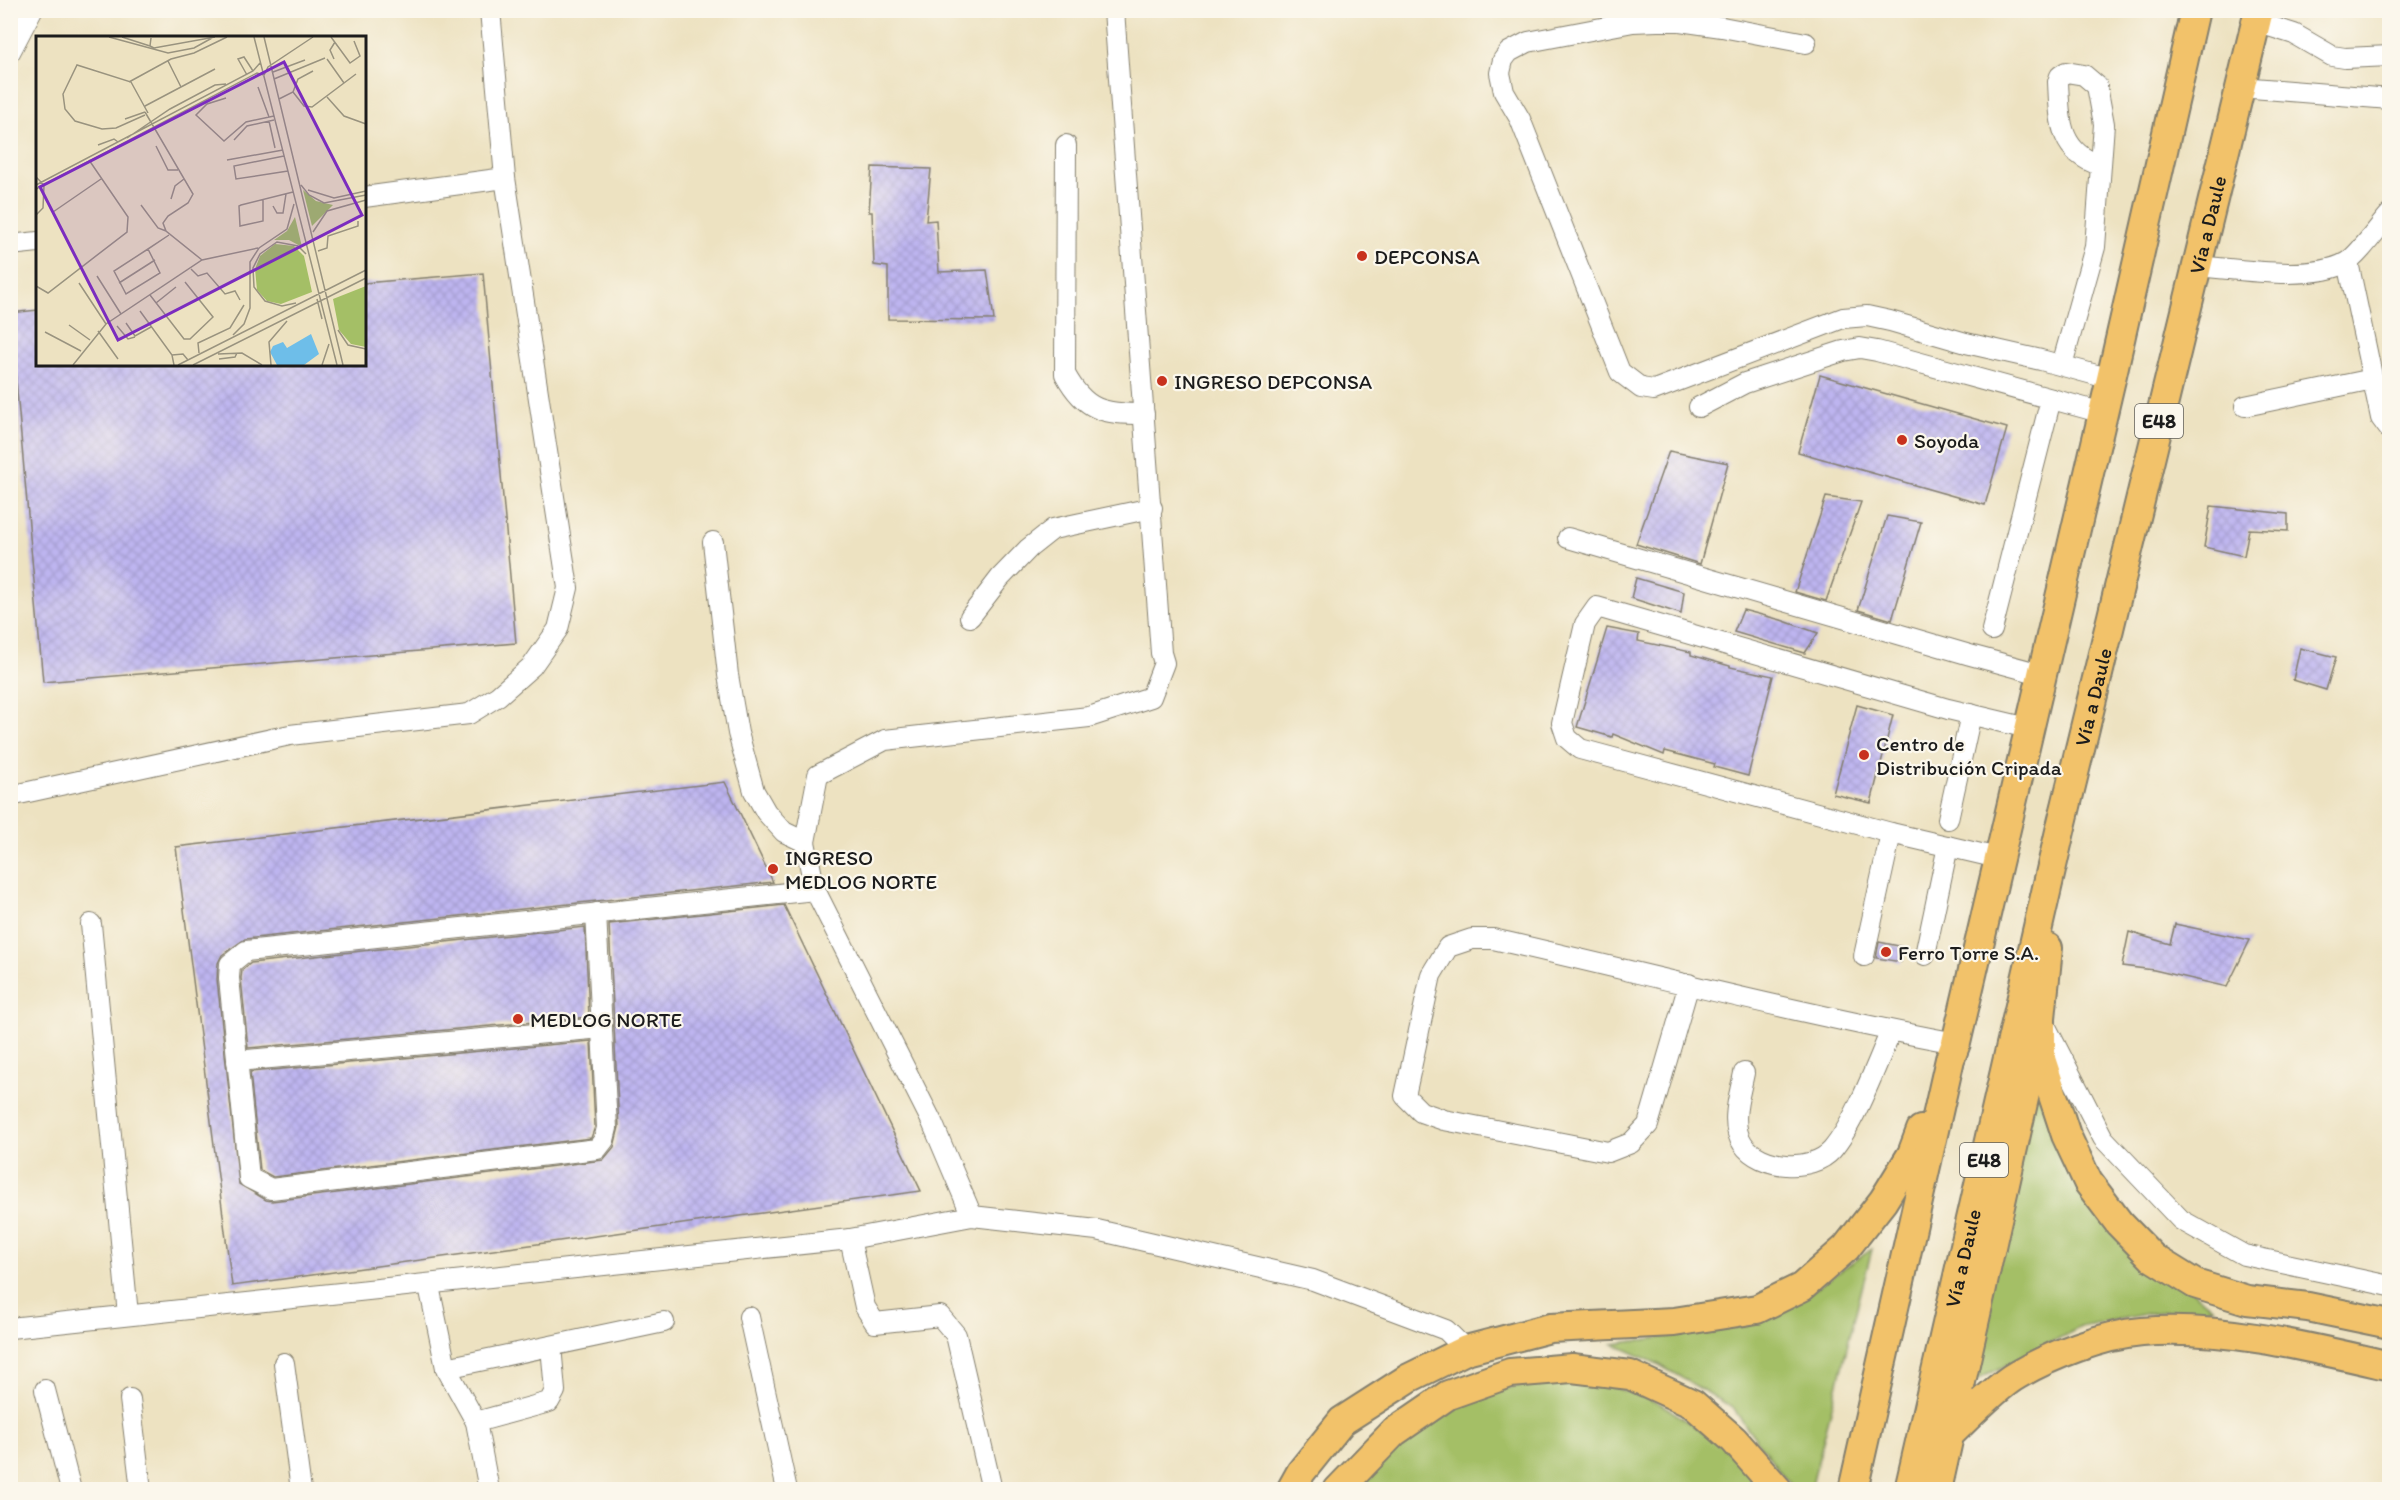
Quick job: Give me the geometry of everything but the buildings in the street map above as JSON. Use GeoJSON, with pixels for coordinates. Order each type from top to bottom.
{"type":"FeatureCollection","features":[{"type":"Feature","properties":{"kind":"highway","name":"E48"},"geometry":{"type":"LineString","coordinates":[[1853,1490],[2028,728],[2111,379],[2193,12]]}},
{"type":"Feature","properties":{"kind":"highway","name":"Vía a Daule"},"geometry":{"type":"LineString","coordinates":[[1909,1490],[1935,1368],[2060,831],[2258,16]]}},
{"type":"Feature","properties":{"kind":"highway"},"geometry":{"type":"LineString","coordinates":[[2060,831],[2041,1018],[2041,1059],[2066,1135],[2088,1182],[2119,1223],[2153,1258],[2195,1284],[2247,1300],[2308,1307],[2390,1323]]}},
{"type":"Feature","properties":{"kind":"highway"},"geometry":{"type":"LineString","coordinates":[[1937,1490],[2041,1018]]}},
{"type":"Feature","properties":{"kind":"highway"},"geometry":{"type":"LineString","coordinates":[[1290,1490],[1301,1472],[1342,1421],[1409,1378],[1466,1350],[1551,1328],[1674,1322],[1756,1309],[1802,1287],[1845,1248],[1883,1201],[1912,1154],[1953,1051]]}},
{"type":"Feature","properties":{"kind":"highway"},"geometry":{"type":"LineString","coordinates":[[1834,1490],[1895,1301]]}},
{"type":"Feature","properties":{"kind":"highway"},"geometry":{"type":"LineString","coordinates":[[1949,1436],[2015,1376],[2073,1348],[2140,1332],[2195,1331],[2228,1335],[2304,1346],[2390,1366]]}},
{"type":"Feature","properties":{"kind":"highway"},"geometry":{"type":"LineString","coordinates":[[1338,1490],[1394,1432],[1448,1395],[1510,1373],[1572,1368],[1630,1375],[1694,1404],[1734,1440],[1778,1490]]}},
{"type":"Feature","properties":{"kind":"highway"},"geometry":{"type":"LineString","coordinates":[[1935,1368],[1949,1436]]}},
{"type":"Feature","properties":{"kind":"lane"},"geometry":{"type":"LineString","coordinates":[[10,52],[32,10]]}},
{"type":"Feature","properties":{"kind":"lane"},"geometry":{"type":"LineString","coordinates":[[10,796],[290,735],[469,714],[498,696],[532,666],[558,629],[568,588],[505,178],[490,10]]}},
{"type":"Feature","properties":{"kind":"lane"},"geometry":{"type":"LineString","coordinates":[[972,1216],[932,1122],[815,890],[805,842],[818,775],[885,740],[1089,717],[1152,697],[1164,663],[1161,653],[1114,10]]}},
{"type":"Feature","properties":{"kind":"lane"},"geometry":{"type":"LineString","coordinates":[[2258,16],[2332,56],[2345,58],[2390,56]]}},
{"type":"Feature","properties":{"kind":"lane"},"geometry":{"type":"LineString","coordinates":[[1806,43],[1680,21],[1633,22],[1528,42],[1509,52],[1503,60],[1500,73],[1504,92],[1520,119],[1620,372],[1641,388],[1654,390],[1843,318],[1867,316],[2111,379]]}},
{"type":"Feature","properties":{"kind":"lane"},"geometry":{"type":"LineString","coordinates":[[2240,87],[2390,99]]}},
{"type":"Feature","properties":{"kind":"lane"},"geometry":{"type":"LineString","coordinates":[[1065,145],[1065,374],[1076,394],[1095,408],[1119,414],[1144,414]]}},
{"type":"Feature","properties":{"kind":"lane"},"geometry":{"type":"LineString","coordinates":[[2062,365],[2094,247],[2100,165]]}},
{"type":"Feature","properties":{"kind":"lane"},"geometry":{"type":"LineString","coordinates":[[366,197],[505,178]]}},
{"type":"Feature","properties":{"kind":"lane"},"geometry":{"type":"LineString","coordinates":[[2197,266],[2293,273],[2324,270],[2348,262],[2390,214]]}},
{"type":"Feature","properties":{"kind":"lane"},"geometry":{"type":"LineString","coordinates":[[10,245],[36,242]]}},
{"type":"Feature","properties":{"kind":"lane"},"geometry":{"type":"LineString","coordinates":[[2348,262],[2381,418],[2390,430]]}},
{"type":"Feature","properties":{"kind":"lane"},"geometry":{"type":"LineString","coordinates":[[1699,407],[1745,383],[1843,351],[1860,348],[2103,413]]}},
{"type":"Feature","properties":{"kind":"lane"},"geometry":{"type":"LineString","coordinates":[[2245,406],[2373,379]]}},
{"type":"Feature","properties":{"kind":"lane"},"geometry":{"type":"LineString","coordinates":[[1992,630],[2051,399]]}},
{"type":"Feature","properties":{"kind":"lane"},"geometry":{"type":"LineString","coordinates":[[970,617],[1000,578],[1029,548],[1053,530],[1152,508]]}},
{"type":"Feature","properties":{"kind":"lane"},"geometry":{"type":"LineString","coordinates":[[1568,538],[2041,674]]}},
{"type":"Feature","properties":{"kind":"lane"},"geometry":{"type":"LineString","coordinates":[[713,542],[728,675],[738,733],[754,791],[766,812],[784,832],[805,842]]}},
{"type":"Feature","properties":{"kind":"lane"},"geometry":{"type":"LineString","coordinates":[[1998,858],[1891,833],[1580,749],[1567,738],[1562,723],[1585,624],[1597,607],[1971,714],[2028,728]]}},
{"type":"Feature","properties":{"kind":"lane"},"geometry":{"type":"LineString","coordinates":[[1948,819],[1971,714]]}},
{"type":"Feature","properties":{"kind":"lane"},"geometry":{"type":"LineString","coordinates":[[1864,956],[1891,833]]}},
{"type":"Feature","properties":{"kind":"lane"},"geometry":{"type":"LineString","coordinates":[[1925,956],[1948,846]]}},
{"type":"Feature","properties":{"kind":"lane"},"geometry":{"type":"LineString","coordinates":[[596,913],[607,1128],[604,1140],[597,1149],[271,1189],[249,1178],[229,978],[230,964],[246,951],[596,913],[815,890]]}},
{"type":"Feature","properties":{"kind":"lane"},"geometry":{"type":"LineString","coordinates":[[91,924],[128,1315]]}},
{"type":"Feature","properties":{"kind":"lane"},"geometry":{"type":"LineString","coordinates":[[1689,984],[1648,1125],[1630,1143],[1608,1152],[1444,1120],[1421,1112],[1405,1096],[1431,975],[1448,947],[1472,939],[1492,939],[1689,984],[1891,1032],[1953,1051]]}},
{"type":"Feature","properties":{"kind":"lane"},"geometry":{"type":"LineString","coordinates":[[2041,1018],[2103,1138],[2181,1220],[2244,1255],[2390,1286]]}},
{"type":"Feature","properties":{"kind":"lane"},"geometry":{"type":"LineString","coordinates":[[237,1061],[602,1028]]}},
{"type":"Feature","properties":{"kind":"lane"},"geometry":{"type":"LineString","coordinates":[[1744,1073],[1735,1121],[1742,1144],[1761,1160],[1794,1167],[1830,1152],[1845,1131],[1891,1032]]}},
{"type":"Feature","properties":{"kind":"lane"},"geometry":{"type":"LineString","coordinates":[[10,1328],[429,1286],[850,1239],[972,1216],[1097,1230],[1312,1280],[1446,1330],[1466,1350]]}},
{"type":"Feature","properties":{"kind":"lane"},"geometry":{"type":"LineString","coordinates":[[850,1239],[865,1307],[875,1323],[940,1316],[957,1335],[992,1490]]}},
{"type":"Feature","properties":{"kind":"lane"},"geometry":{"type":"LineString","coordinates":[[429,1286],[446,1368],[476,1422],[489,1490]]}},
{"type":"Feature","properties":{"kind":"lane"},"geometry":{"type":"LineString","coordinates":[[750,1317],[788,1490]]}},
{"type":"Feature","properties":{"kind":"lane"},"geometry":{"type":"LineString","coordinates":[[446,1368],[663,1322]]}},
{"type":"Feature","properties":{"kind":"lane"},"geometry":{"type":"LineString","coordinates":[[476,1422],[549,1402],[555,1391],[551,1346]]}},
{"type":"Feature","properties":{"kind":"lane"},"geometry":{"type":"LineString","coordinates":[[284,1363],[301,1490]]}},
{"type":"Feature","properties":{"kind":"lane"},"geometry":{"type":"LineString","coordinates":[[45,1390],[71,1490]]}},
{"type":"Feature","properties":{"kind":"lane"},"geometry":{"type":"LineString","coordinates":[[130,1399],[141,1490]]}},
{"type":"Feature","properties":{"kind":"green space"},"geometry":{"type":"Polygon","coordinates":[[[2037,1071],[2092,1208],[2213,1308],[2150,1313],[2081,1327],[1969,1384],[2037,1071]]]}},
{"type":"Feature","properties":{"kind":"green space"},"geometry":{"type":"Polygon","coordinates":[[[1872,1249],[1811,1489],[1793,1489],[1732,1407],[1658,1364],[1613,1344],[1747,1326],[1812,1291],[1872,1249]]]}},
{"type":"Feature","properties":{"kind":"green space"},"geometry":{"type":"Polygon","coordinates":[[[1543,1381],[1605,1384],[1661,1404],[1713,1438],[1750,1470],[1761,1490],[1352,1490],[1399,1447],[1450,1411],[1488,1393],[1543,1381]]]}},
{"type":"Feature","properties":{"kind":"place","name":"DEPCONSA"},"geometry":{"type":"Point","coordinates":[1362,256]}},
{"type":"Feature","properties":{"kind":"place","name":"INGRESO DEPCONSA"},"geometry":{"type":"Point","coordinates":[1162,381]}},
{"type":"Feature","properties":{"kind":"place","name":"Soyoda"},"geometry":{"type":"Point","coordinates":[1902,440]}},
{"type":"Feature","properties":{"kind":"place","name":"Centro de Distribución Cripada"},"geometry":{"type":"Point","coordinates":[1864,755]}},
{"type":"Feature","properties":{"kind":"place","name":"INGRESO MEDLOG NORTE"},"geometry":{"type":"Point","coordinates":[773,869]}},
{"type":"Feature","properties":{"kind":"place","name":"Ferro Torre S.A."},"geometry":{"type":"Point","coordinates":[1886,952]}},
{"type":"Feature","properties":{"kind":"place","name":"MEDLOG NORTE"},"geometry":{"type":"Point","coordinates":[518,1019]}}]}
